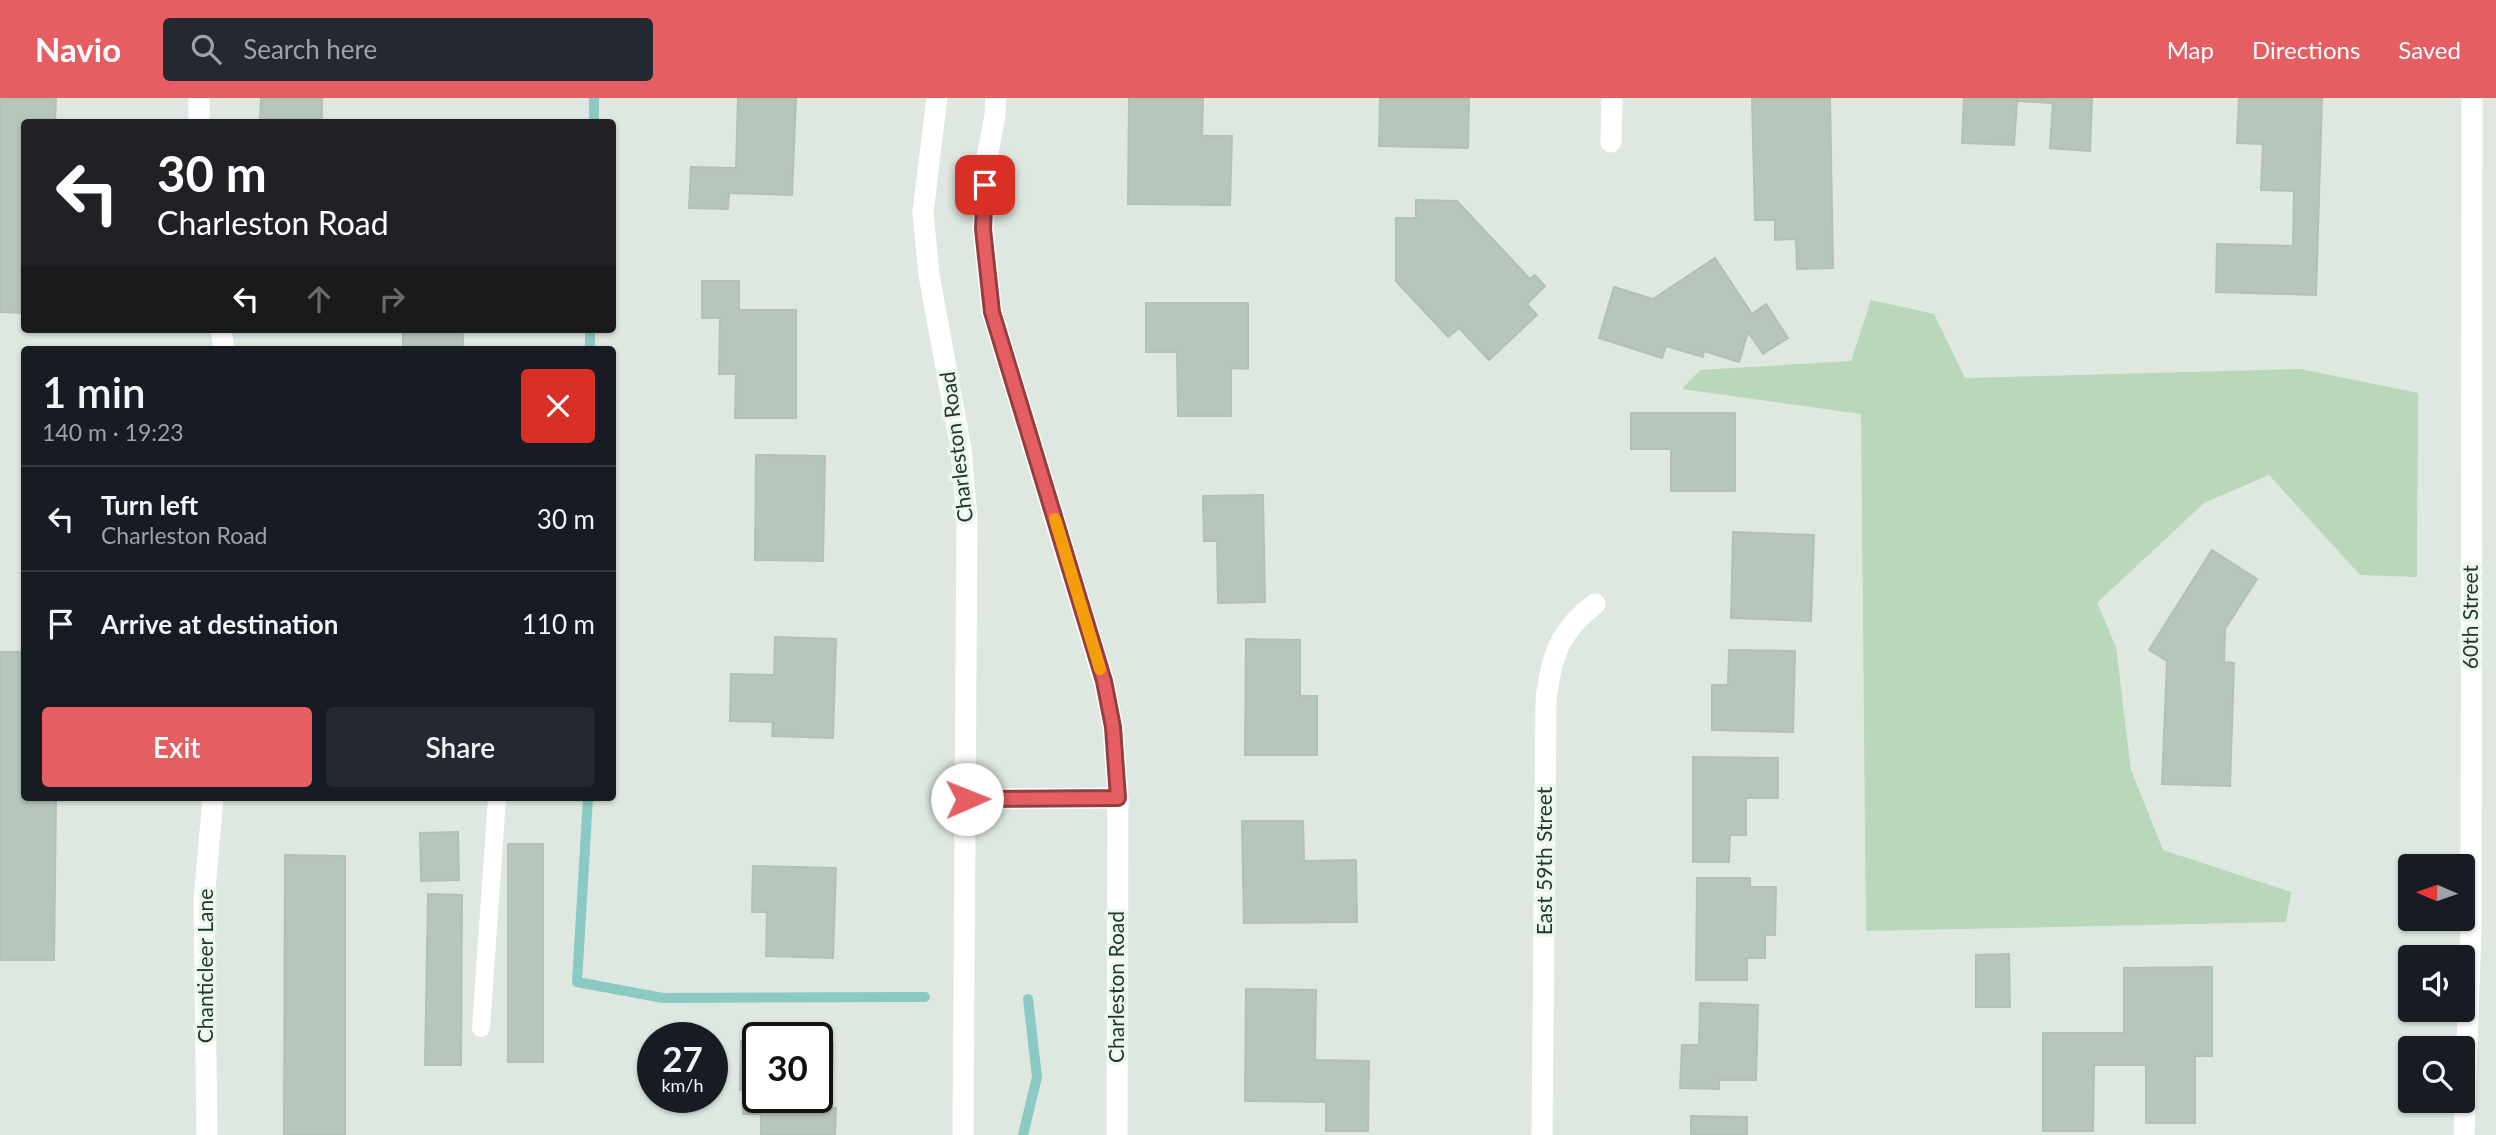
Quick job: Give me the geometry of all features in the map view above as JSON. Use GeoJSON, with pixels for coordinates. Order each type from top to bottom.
{"type":"FeatureCollection","features":[{"type":"Feature","properties":{"kind":"street"},"geometry":{"type":"LineString","coordinates":[[199,98],[199,119]]}},
{"type":"Feature","properties":{"kind":"street","name":"Charleston Road"},"geometry":{"type":"LineString","coordinates":[[937,98],[923,212],[929,275],[961,449],[967,519],[963,1135]]}},
{"type":"Feature","properties":{"kind":"street","name":"Charleston Road"},"geometry":{"type":"LineString","coordinates":[[996,98],[986,163],[983,229],[992,312],[1104,681],[1113,727],[1118,798],[1117,1135]]}},
{"type":"Feature","properties":{"kind":"street"},"geometry":{"type":"LineString","coordinates":[[1611,142],[1612,98]]}},
{"type":"Feature","properties":{"kind":"street","name":"60th Street"},"geometry":{"type":"LineString","coordinates":[[2464,1135],[2471,929],[2472,98]]}},
{"type":"Feature","properties":{"kind":"street","name":"East 59th Street"},"geometry":{"type":"LineString","coordinates":[[1542,1135],[1546,700],[1549,672],[1560,642],[1575,619],[1595,604]]}},
{"type":"Feature","properties":{"kind":"street"},"geometry":{"type":"LineString","coordinates":[[967,799],[1118,798]]}},
{"type":"Feature","properties":{"kind":"street","name":"Chanticleer Lane"},"geometry":{"type":"LineString","coordinates":[[207,1135],[204,900],[213,801]]}},
{"type":"Feature","properties":{"kind":"lane"},"geometry":{"type":"LineString","coordinates":[[481,1028],[496,801]]}},
{"type":"Feature","properties":{"kind":"green space"},"geometry":{"type":"Polygon","coordinates":[[[1871,300],[1934,314],[1965,378],[2301,369],[2418,393],[2417,577],[2360,575],[2269,475],[2204,503],[2097,603],[2116,647],[2131,770],[2163,850],[2291,892],[2286,922],[1866,931],[1861,414],[1682,389],[1700,370],[1851,361],[1871,300]]]}},
{"type":"Feature","properties":{"kind":"building"},"geometry":{"type":"Polygon","coordinates":[[[0,98],[56,98],[55,119],[21,119],[21,313],[0,312],[0,98]]]}},
{"type":"Feature","properties":{"kind":"building"},"geometry":{"type":"Polygon","coordinates":[[[261,98],[322,98],[322,119],[260,119],[261,98]]]}},
{"type":"Feature","properties":{"kind":"building"},"geometry":{"type":"Polygon","coordinates":[[[738,98],[796,98],[792,195],[729,193],[728,209],[689,208],[691,167],[736,168],[738,98]]]}},
{"type":"Feature","properties":{"kind":"building"},"geometry":{"type":"Polygon","coordinates":[[[1129,98],[1203,98],[1202,136],[1232,136],[1230,205],[1128,204],[1129,98]]]}},
{"type":"Feature","properties":{"kind":"building"},"geometry":{"type":"Polygon","coordinates":[[[1380,98],[1469,98],[1468,148],[1379,146],[1380,98]]]}},
{"type":"Feature","properties":{"kind":"building"},"geometry":{"type":"Polygon","coordinates":[[[1752,98],[1830,98],[1833,268],[1797,269],[1796,239],[1775,240],[1775,220],[1755,220],[1752,98]]]}},
{"type":"Feature","properties":{"kind":"building"},"geometry":{"type":"Polygon","coordinates":[[[1964,98],[2092,98],[2090,151],[2050,148],[2053,103],[2017,101],[2014,145],[1962,143],[1964,98]]]}},
{"type":"Feature","properties":{"kind":"building"},"geometry":{"type":"Polygon","coordinates":[[[2239,98],[2322,98],[2316,295],[2216,292],[2217,244],[2293,246],[2294,191],[2261,190],[2263,144],[2237,143],[2239,98]]]}},
{"type":"Feature","properties":{"kind":"building"},"geometry":{"type":"Polygon","coordinates":[[[1416,200],[1457,201],[1530,279],[1535,275],[1545,286],[1527,304],[1537,315],[1489,360],[1459,328],[1448,337],[1396,281],[1396,218],[1416,218],[1416,200]]]}},
{"type":"Feature","properties":{"kind":"building"},"geometry":{"type":"Polygon","coordinates":[[[1715,258],[1752,314],[1766,304],[1788,338],[1763,354],[1748,332],[1739,362],[1704,351],[1703,357],[1666,346],[1662,358],[1599,338],[1614,287],[1653,299],[1715,258]]]}},
{"type":"Feature","properties":{"kind":"building"},"geometry":{"type":"Polygon","coordinates":[[[702,281],[739,281],[739,310],[796,310],[796,418],[735,418],[736,374],[719,374],[720,318],[702,318],[702,281]]]}},
{"type":"Feature","properties":{"kind":"building"},"geometry":{"type":"Polygon","coordinates":[[[1146,303],[1248,303],[1248,369],[1231,368],[1231,416],[1178,416],[1177,352],[1146,352],[1146,303]]]}},
{"type":"Feature","properties":{"kind":"building"},"geometry":{"type":"Polygon","coordinates":[[[403,333],[463,333],[463,346],[403,346],[403,333]]]}},
{"type":"Feature","properties":{"kind":"building"},"geometry":{"type":"Polygon","coordinates":[[[1631,413],[1735,413],[1735,491],[1671,491],[1671,449],[1631,449],[1631,413]]]}},
{"type":"Feature","properties":{"kind":"building"},"geometry":{"type":"Polygon","coordinates":[[[756,455],[825,456],[823,561],[755,560],[756,455]]]}},
{"type":"Feature","properties":{"kind":"building"},"geometry":{"type":"Polygon","coordinates":[[[1263,495],[1265,602],[1218,603],[1217,541],[1204,541],[1203,496],[1263,495]]]}},
{"type":"Feature","properties":{"kind":"building"},"geometry":{"type":"Polygon","coordinates":[[[1733,532],[1814,535],[1811,621],[1731,618],[1733,532]]]}},
{"type":"Feature","properties":{"kind":"building"},"geometry":{"type":"Polygon","coordinates":[[[2212,550],[2257,579],[2225,629],[2224,662],[2234,663],[2230,786],[2162,784],[2167,661],[2149,650],[2212,550]]]}},
{"type":"Feature","properties":{"kind":"building"},"geometry":{"type":"Polygon","coordinates":[[[775,637],[836,639],[833,738],[772,736],[773,722],[730,721],[731,674],[774,675],[775,637]]]}},
{"type":"Feature","properties":{"kind":"building"},"geometry":{"type":"Polygon","coordinates":[[[1246,639],[1300,640],[1300,696],[1317,696],[1317,755],[1245,755],[1246,639]]]}},
{"type":"Feature","properties":{"kind":"building"},"geometry":{"type":"Polygon","coordinates":[[[1729,650],[1795,651],[1793,732],[1712,730],[1712,685],[1728,685],[1729,650]]]}},
{"type":"Feature","properties":{"kind":"building"},"geometry":{"type":"Polygon","coordinates":[[[0,652],[21,652],[21,801],[56,801],[54,960],[0,960],[0,652]]]}},
{"type":"Feature","properties":{"kind":"building"},"geometry":{"type":"Polygon","coordinates":[[[1693,757],[1778,758],[1778,798],[1746,798],[1746,835],[1730,835],[1729,862],[1693,862],[1693,757]]]}},
{"type":"Feature","properties":{"kind":"building"},"geometry":{"type":"Polygon","coordinates":[[[1242,821],[1303,821],[1304,861],[1356,860],[1357,922],[1244,923],[1242,821]]]}},
{"type":"Feature","properties":{"kind":"building"},"geometry":{"type":"Polygon","coordinates":[[[458,832],[459,880],[421,881],[420,833],[458,832]]]}},
{"type":"Feature","properties":{"kind":"building"},"geometry":{"type":"Polygon","coordinates":[[[508,844],[543,844],[543,1062],[508,1062],[508,844]]]}},
{"type":"Feature","properties":{"kind":"building"},"geometry":{"type":"Polygon","coordinates":[[[285,855],[345,856],[345,1135],[284,1135],[285,855]]]}},
{"type":"Feature","properties":{"kind":"building"},"geometry":{"type":"Polygon","coordinates":[[[753,866],[836,868],[833,958],[766,956],[767,912],[752,912],[753,866]]]}},
{"type":"Feature","properties":{"kind":"building"},"geometry":{"type":"Polygon","coordinates":[[[1697,878],[1750,878],[1750,887],[1776,887],[1775,935],[1765,935],[1765,958],[1747,958],[1747,980],[1696,980],[1697,878]]]}},
{"type":"Feature","properties":{"kind":"building"},"geometry":{"type":"Polygon","coordinates":[[[428,894],[462,895],[461,1065],[425,1065],[428,894]]]}},
{"type":"Feature","properties":{"kind":"building"},"geometry":{"type":"Polygon","coordinates":[[[2009,954],[2010,1007],[1976,1007],[1976,955],[2009,954]]]}},
{"type":"Feature","properties":{"kind":"building"},"geometry":{"type":"Polygon","coordinates":[[[2212,967],[2212,1056],[2195,1056],[2195,1123],[2146,1123],[2146,1065],[2094,1065],[2093,1131],[2043,1131],[2043,1033],[2124,1033],[2124,968],[2212,967]]]}},
{"type":"Feature","properties":{"kind":"building"},"geometry":{"type":"Polygon","coordinates":[[[1246,989],[1316,990],[1315,1060],[1369,1061],[1368,1131],[1326,1131],[1326,1102],[1245,1101],[1246,989]]]}},
{"type":"Feature","properties":{"kind":"building"},"geometry":{"type":"Polygon","coordinates":[[[1700,1003],[1758,1005],[1756,1080],[1719,1080],[1719,1089],[1680,1088],[1682,1045],[1699,1045],[1700,1003]]]}},
{"type":"Feature","properties":{"kind":"building"},"geometry":{"type":"Polygon","coordinates":[[[741,1041],[742,1090],[740,1090],[741,1041]]]}},
{"type":"Feature","properties":{"kind":"building"},"geometry":{"type":"Polygon","coordinates":[[[833,1108],[836,1108],[835,1135],[761,1135],[761,1114],[743,1114],[833,1113],[833,1108]]]}},
{"type":"Feature","properties":{"kind":"building"},"geometry":{"type":"Polygon","coordinates":[[[1691,1116],[1747,1117],[1747,1135],[1691,1135],[1691,1116]]]}},
{"type":"Feature","properties":{"kind":"waterway"},"geometry":{"type":"LineString","coordinates":[[594,98],[594,119]]}},
{"type":"Feature","properties":{"kind":"waterway"},"geometry":{"type":"LineString","coordinates":[[590,333],[590,346]]}},
{"type":"Feature","properties":{"kind":"waterway"},"geometry":{"type":"LineString","coordinates":[[588,801],[577,982],[663,998],[925,997]]}},
{"type":"Feature","properties":{"kind":"waterway"},"geometry":{"type":"LineString","coordinates":[[1023,1135],[1037,1077],[1028,999]]}},
{"type":"Feature","properties":{"kind":"slow traffic"},"geometry":{"type":"LineString","coordinates":[[1055,519],[1100,669]]}},
{"type":"Feature","properties":{"kind":"route"},"geometry":{"type":"LineString","coordinates":[[967,799],[1118,798],[1113,727],[1104,681],[992,312],[983,229],[985,185]]}}]}
